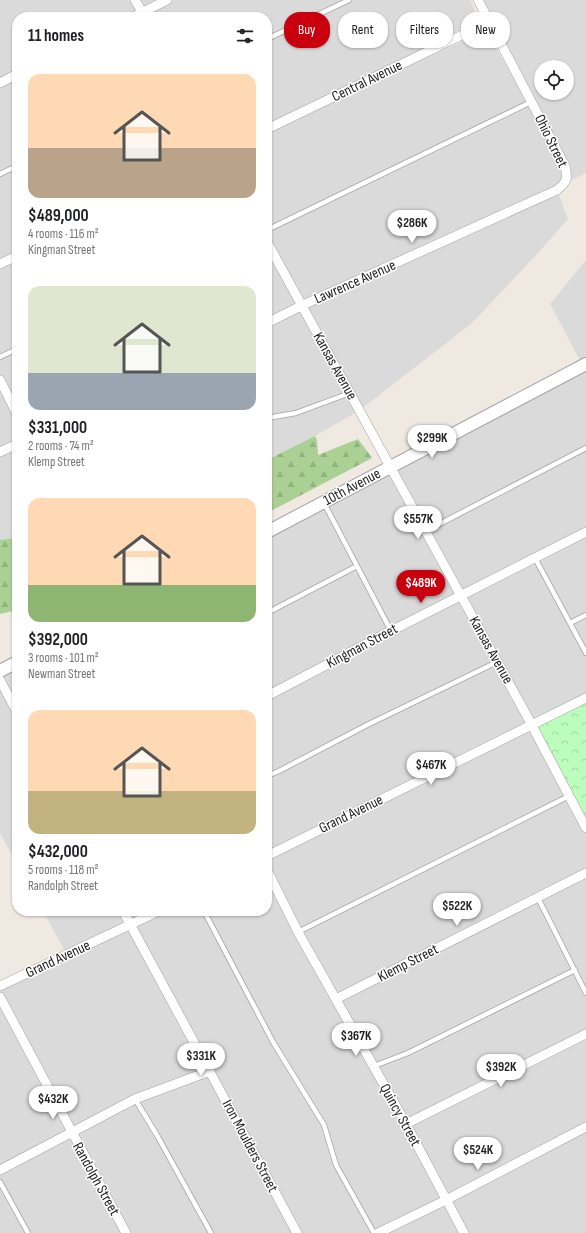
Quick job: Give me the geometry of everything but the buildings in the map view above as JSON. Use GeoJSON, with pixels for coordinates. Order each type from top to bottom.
{"type":"FeatureCollection","features":[{"type":"Feature","properties":{"kind":"street"},"geometry":{"type":"LineString","coordinates":[[135,0],[142,12]]}},
{"type":"Feature","properties":{"kind":"street"},"geometry":{"type":"LineString","coordinates":[[149,12],[168,0]]}},
{"type":"Feature","properties":{"kind":"street","name":"Ohio Street"},"geometry":{"type":"LineString","coordinates":[[478,0],[484,12]]}},
{"type":"Feature","properties":{"kind":"street","name":"Central Avenue"},"geometry":{"type":"LineString","coordinates":[[272,127],[461,35]]}},
{"type":"Feature","properties":{"kind":"street","name":"Ohio Street"},"geometry":{"type":"LineString","coordinates":[[503,48],[565,166],[568,176]]}},
{"type":"Feature","properties":{"kind":"street"},"geometry":{"type":"LineString","coordinates":[[0,82],[12,76]]}},
{"type":"Feature","properties":{"kind":"street","name":"Lawrence Avenue"},"geometry":{"type":"LineString","coordinates":[[272,320],[302,305],[557,190],[564,184],[568,176]]}},
{"type":"Feature","properties":{"kind":"street","name":"Kansas Avenue"},"geometry":{"type":"LineString","coordinates":[[272,251],[532,725],[586,828]]}},
{"type":"Feature","properties":{"kind":"street"},"geometry":{"type":"LineString","coordinates":[[0,264],[12,258]]}},
{"type":"Feature","properties":{"kind":"street","name":"10th Avenue"},"geometry":{"type":"LineString","coordinates":[[272,529],[585,367]]}},
{"type":"Feature","properties":{"kind":"street"},"geometry":{"type":"LineString","coordinates":[[0,380],[12,404]]}},
{"type":"Feature","properties":{"kind":"street"},"geometry":{"type":"LineString","coordinates":[[0,452],[12,446]]}},
{"type":"Feature","properties":{"kind":"street","name":"Kingman Street"},"geometry":{"type":"LineString","coordinates":[[272,693],[586,532]]}},
{"type":"Feature","properties":{"kind":"street"},"geometry":{"type":"LineString","coordinates":[[0,671],[12,665]]}},
{"type":"Feature","properties":{"kind":"street"},"geometry":{"type":"LineString","coordinates":[[0,680],[12,703]]}},
{"type":"Feature","properties":{"kind":"street","name":"Grand Avenue"},"geometry":{"type":"LineString","coordinates":[[272,854],[586,698]]}},
{"type":"Feature","properties":{"kind":"street","name":"Klemp Street"},"geometry":{"type":"LineString","coordinates":[[336,999],[586,873]]}},
{"type":"Feature","properties":{"kind":"street","name":"Quincy Street"},"geometry":{"type":"LineString","coordinates":[[272,880],[298,932],[406,1124],[464,1233]]}},
{"type":"Feature","properties":{"kind":"street","name":"Iron Moulders Street"},"geometry":{"type":"LineString","coordinates":[[126,916],[297,1233]]}},
{"type":"Feature","properties":{"kind":"street","name":"Grand Avenue"},"geometry":{"type":"LineString","coordinates":[[0,986],[149,916]]}},
{"type":"Feature","properties":{"kind":"street","name":"Randolph Street"},"geometry":{"type":"LineString","coordinates":[[0,997],[71,1133],[126,1233]]}},
{"type":"Feature","properties":{"kind":"street"},"geometry":{"type":"LineString","coordinates":[[406,1124],[586,1034]]}},
{"type":"Feature","properties":{"kind":"street"},"geometry":{"type":"LineString","coordinates":[[0,1170],[135,1099],[210,1071]]}},
{"type":"Feature","properties":{"kind":"street"},"geometry":{"type":"LineString","coordinates":[[378,1233],[446,1200],[586,1126]]}},
{"type":"Feature","properties":{"kind":"lane"},"geometry":{"type":"LineString","coordinates":[[272,37],[349,0]]}},
{"type":"Feature","properties":{"kind":"lane"},"geometry":{"type":"LineString","coordinates":[[272,228],[531,102]]}},
{"type":"Feature","properties":{"kind":"lane"},"geometry":{"type":"LineString","coordinates":[[0,174],[12,168]]}},
{"type":"Feature","properties":{"kind":"lane"},"geometry":{"type":"LineString","coordinates":[[0,357],[12,351]]}},
{"type":"Feature","properties":{"kind":"lane"},"geometry":{"type":"LineString","coordinates":[[272,417],[296,413],[350,393]]}},
{"type":"Feature","properties":{"kind":"lane"},"geometry":{"type":"LineString","coordinates":[[426,531],[586,448]]}},
{"type":"Feature","properties":{"kind":"lane"},"geometry":{"type":"LineString","coordinates":[[324,502],[391,631]]}},
{"type":"Feature","properties":{"kind":"lane"},"geometry":{"type":"LineString","coordinates":[[535,558],[586,652]]}},
{"type":"Feature","properties":{"kind":"lane"},"geometry":{"type":"LineString","coordinates":[[272,610],[358,566]]}},
{"type":"Feature","properties":{"kind":"lane"},"geometry":{"type":"LineString","coordinates":[[570,623],[586,615]]}},
{"type":"Feature","properties":{"kind":"lane"},"geometry":{"type":"LineString","coordinates":[[272,774],[367,725],[497,662]]}},
{"type":"Feature","properties":{"kind":"lane"},"geometry":{"type":"LineString","coordinates":[[298,932],[569,796]]}},
{"type":"Feature","properties":{"kind":"lane"},"geometry":{"type":"LineString","coordinates":[[538,898],[586,993]]}},
{"type":"Feature","properties":{"kind":"lane"},"geometry":{"type":"LineString","coordinates":[[207,916],[274,1042],[324,1125],[336,1164],[374,1233]]}},
{"type":"Feature","properties":{"kind":"lane"},"geometry":{"type":"LineString","coordinates":[[374,1066],[408,1053],[524,997],[575,970]]}},
{"type":"Feature","properties":{"kind":"lane"},"geometry":{"type":"LineString","coordinates":[[135,1099],[158,1137],[211,1233]]}},
{"type":"Feature","properties":{"kind":"lane"},"geometry":{"type":"LineString","coordinates":[[0,1182],[28,1233]]}},
{"type":"Feature","properties":{"kind":"shaded area"},"geometry":{"type":"Polygon","coordinates":[[[0,0],[470,0],[475,12],[461,12],[461,29],[453,33],[453,12],[396,12],[396,48],[424,48],[272,125],[272,12],[12,12],[12,539],[0,540],[0,0]]]}},
{"type":"Feature","properties":{"kind":"shaded area"},"geometry":{"type":"Polygon","coordinates":[[[479,0],[586,0],[586,173],[564,184],[557,190],[568,219],[472,323],[360,410],[315,436],[272,458],[272,128],[448,48],[453,48],[453,46],[461,42],[461,48],[496,48],[560,157],[504,48],[510,48],[510,12],[485,12],[479,0]]]}},
{"type":"Feature","properties":{"kind":"shaded area"},"geometry":{"type":"Polygon","coordinates":[[[586,260],[586,1233],[0,1233],[0,986],[67,955],[46,916],[272,916],[272,529],[583,366],[550,304],[586,260]]]}},
{"type":"Feature","properties":{"kind":"shaded area"},"geometry":{"type":"Polygon","coordinates":[[[12,665],[12,855],[0,833],[0,671],[12,665]]]}},
{"type":"Feature","properties":{"kind":"green space"},"geometry":{"type":"Polygon","coordinates":[[[315,436],[317,440],[318,455],[358,439],[372,458],[272,510],[272,458],[315,436]]]}},
{"type":"Feature","properties":{"kind":"green space"},"geometry":{"type":"Polygon","coordinates":[[[12,539],[12,611],[0,614],[0,540],[12,539]]]}},
{"type":"Feature","properties":{"kind":"green space"},"geometry":{"type":"Polygon","coordinates":[[[586,698],[586,828],[532,725],[586,698]]]}}]}
